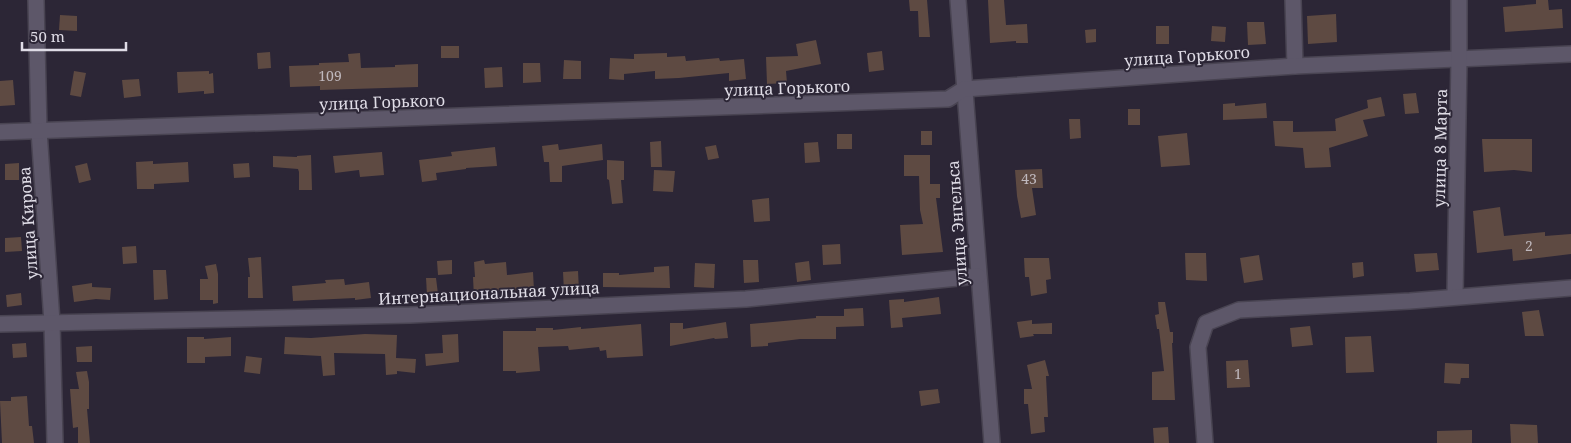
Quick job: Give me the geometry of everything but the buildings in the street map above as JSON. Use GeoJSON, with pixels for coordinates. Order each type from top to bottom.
{"type":"FeatureCollection","features":[{"type":"Feature","properties":{"kind":"street","name":"улица Кирова"},"geometry":{"type":"LineString","coordinates":[[36,0],[39,131],[52,322],[55,443]]}},
{"type":"Feature","properties":{"kind":"street","name":"улица Энгельса"},"geometry":{"type":"LineString","coordinates":[[958,0],[992,443]]}},
{"type":"Feature","properties":{"kind":"street"},"geometry":{"type":"LineString","coordinates":[[1293,0],[1295,66]]}},
{"type":"Feature","properties":{"kind":"street","name":"улица 8 Марта"},"geometry":{"type":"LineString","coordinates":[[1454,296],[1459,59],[1458,0]]}},
{"type":"Feature","properties":{"kind":"street","name":"улица Горького"},"geometry":{"type":"LineString","coordinates":[[0,132],[948,99],[964,89],[1295,66],[1571,54]]}},
{"type":"Feature","properties":{"kind":"street","name":"Интернациональная улица"},"geometry":{"type":"LineString","coordinates":[[0,324],[410,315],[726,300],[978,276]]}},
{"type":"Feature","properties":{"kind":"street"},"geometry":{"type":"LineString","coordinates":[[1205,443],[1198,347],[1206,323],[1239,310],[1410,301],[1571,288]]}}]}
